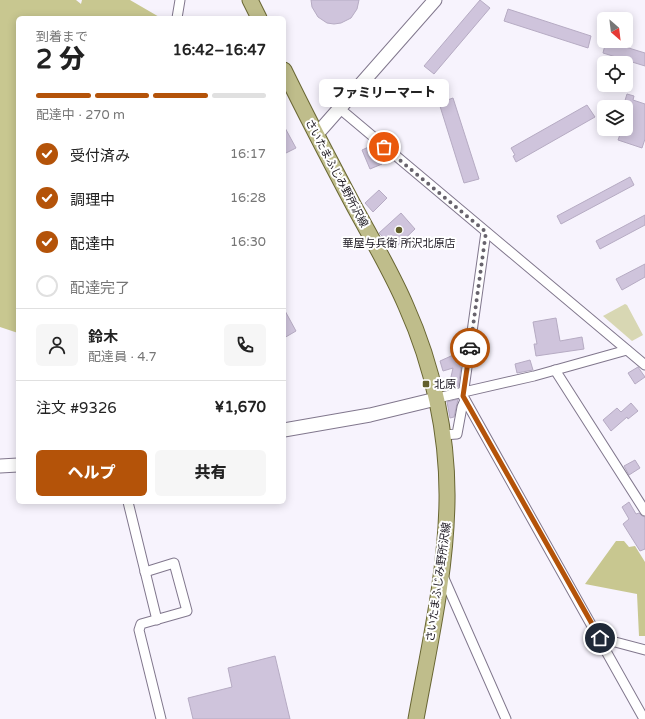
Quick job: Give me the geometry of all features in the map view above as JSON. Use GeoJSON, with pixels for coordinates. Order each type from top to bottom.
{"type":"FeatureCollection","features":[{"type":"Feature","properties":{"kind":"main road"},"geometry":{"type":"LineString","coordinates":[[250,0],[258,16]]}},
{"type":"Feature","properties":{"kind":"main road","name":"さいたまふじみ野所沢線"},"geometry":{"type":"LineString","coordinates":[[286,74],[407,307],[424,354],[436,399],[443,435],[447,501],[445,542],[431,636],[416,719]]}},
{"type":"Feature","properties":{"kind":"street"},"geometry":{"type":"LineString","coordinates":[[177,16],[180,0]]}},
{"type":"Feature","properties":{"kind":"street"},"geometry":{"type":"LineString","coordinates":[[317,134],[435,0]]}},
{"type":"Feature","properties":{"kind":"street"},"geometry":{"type":"LineString","coordinates":[[340,108],[645,365]]}},
{"type":"Feature","properties":{"kind":"street"},"geometry":{"type":"LineString","coordinates":[[443,435],[457,434],[465,396],[486,232]]}},
{"type":"Feature","properties":{"kind":"street"},"geometry":{"type":"LineString","coordinates":[[286,430],[370,415],[436,399],[465,396],[627,350]]}},
{"type":"Feature","properties":{"kind":"street"},"geometry":{"type":"LineString","coordinates":[[555,370],[645,511]]}},
{"type":"Feature","properties":{"kind":"street"},"geometry":{"type":"LineString","coordinates":[[465,396],[644,719]]}},
{"type":"Feature","properties":{"kind":"street"},"geometry":{"type":"LineString","coordinates":[[0,466],[16,465]]}},
{"type":"Feature","properties":{"kind":"street"},"geometry":{"type":"LineString","coordinates":[[128,504],[157,620]]}},
{"type":"Feature","properties":{"kind":"street"},"geometry":{"type":"LineString","coordinates":[[145,572],[174,564],[187,611],[141,624],[139,630],[161,719]]}},
{"type":"Feature","properties":{"kind":"street"},"geometry":{"type":"LineString","coordinates":[[441,573],[506,719]]}},
{"type":"Feature","properties":{"kind":"street"},"geometry":{"type":"LineString","coordinates":[[600,638],[645,650]]}},
{"type":"Feature","properties":{"kind":"green space"},"geometry":{"type":"Polygon","coordinates":[[[625,304],[627,305],[643,335],[632,341],[603,316],[625,304]]]}},
{"type":"Feature","properties":{"kind":"shaded area"},"geometry":{"type":"Polygon","coordinates":[[[0,0],[76,0],[81,4],[82,0],[130,0],[158,16],[16,16],[16,332],[0,327],[0,0]]]}},
{"type":"Feature","properties":{"kind":"shaded area"},"geometry":{"type":"Polygon","coordinates":[[[616,541],[624,541],[629,547],[635,546],[645,562],[645,636],[639,636],[637,594],[585,584],[616,541]]]}},
{"type":"Feature","properties":{"kind":"building"},"geometry":{"type":"Polygon","coordinates":[[[311,0],[359,0],[357,9],[351,18],[341,23],[334,24],[327,23],[318,17],[312,7],[311,0]]]}},
{"type":"Feature","properties":{"kind":"building"},"geometry":{"type":"Polygon","coordinates":[[[480,0],[490,8],[434,74],[424,66],[480,0]]]}},
{"type":"Feature","properties":{"kind":"building"},"geometry":{"type":"Polygon","coordinates":[[[508,9],[591,36],[588,48],[504,21],[508,9]]]}},
{"type":"Feature","properties":{"kind":"building"},"geometry":{"type":"Polygon","coordinates":[[[604,48],[629,48],[645,53],[645,66],[633,62],[633,56],[613,56],[603,53],[604,48]]]}},
{"type":"Feature","properties":{"kind":"building"},"geometry":{"type":"Polygon","coordinates":[[[627,94],[634,96],[633,100],[625,100],[627,94]]]}},
{"type":"Feature","properties":{"kind":"building"},"geometry":{"type":"Polygon","coordinates":[[[453,98],[479,179],[464,183],[439,103],[453,98]]]}},
{"type":"Feature","properties":{"kind":"building"},"geometry":{"type":"Polygon","coordinates":[[[633,100],[645,104],[645,139],[642,148],[618,140],[619,136],[633,136],[633,100]]]}},
{"type":"Feature","properties":{"kind":"building"},"geometry":{"type":"Polygon","coordinates":[[[587,105],[595,117],[516,162],[513,156],[515,155],[511,148],[587,105]]]}},
{"type":"Feature","properties":{"kind":"building"},"geometry":{"type":"Polygon","coordinates":[[[286,130],[296,148],[286,153],[286,130]]]}},
{"type":"Feature","properties":{"kind":"building"},"geometry":{"type":"Polygon","coordinates":[[[373,145],[382,164],[370,169],[362,150],[373,145]]]}},
{"type":"Feature","properties":{"kind":"building"},"geometry":{"type":"Polygon","coordinates":[[[630,177],[634,185],[561,224],[557,216],[630,177]]]}},
{"type":"Feature","properties":{"kind":"building"},"geometry":{"type":"Polygon","coordinates":[[[379,190],[387,198],[373,212],[365,203],[379,190]]]}},
{"type":"Feature","properties":{"kind":"building","name":"華屋与兵衛 所沢北原店"},"geometry":{"type":"Polygon","coordinates":[[[401,213],[415,229],[394,249],[379,233],[401,213]]]}},
{"type":"Feature","properties":{"kind":"building"},"geometry":{"type":"Polygon","coordinates":[[[645,215],[645,225],[600,249],[596,241],[645,215]]]}},
{"type":"Feature","properties":{"kind":"building"},"geometry":{"type":"Polygon","coordinates":[[[645,264],[645,277],[622,290],[616,279],[645,264]]]}},
{"type":"Feature","properties":{"kind":"building"},"geometry":{"type":"Polygon","coordinates":[[[286,313],[296,331],[286,337],[286,313]]]}},
{"type":"Feature","properties":{"kind":"building"},"geometry":{"type":"Polygon","coordinates":[[[556,318],[560,341],[582,337],[584,349],[536,356],[534,344],[537,344],[533,322],[556,318]]]}},
{"type":"Feature","properties":{"kind":"building"},"geometry":{"type":"Polygon","coordinates":[[[460,352],[463,355],[462,363],[459,364],[461,368],[458,387],[444,390],[444,387],[449,386],[453,368],[443,371],[440,361],[460,352]]]}},
{"type":"Feature","properties":{"kind":"building"},"geometry":{"type":"Polygon","coordinates":[[[530,360],[533,370],[517,373],[515,364],[530,360]]]}},
{"type":"Feature","properties":{"kind":"building"},"geometry":{"type":"Polygon","coordinates":[[[638,367],[645,377],[635,384],[628,373],[638,367]]]}},
{"type":"Feature","properties":{"kind":"building"},"geometry":{"type":"Polygon","coordinates":[[[458,399],[454,417],[450,418],[447,402],[458,399]]]}},
{"type":"Feature","properties":{"kind":"building"},"geometry":{"type":"Polygon","coordinates":[[[631,403],[638,411],[628,419],[627,417],[611,431],[603,420],[617,408],[621,412],[631,403]]]}},
{"type":"Feature","properties":{"kind":"building"},"geometry":{"type":"Polygon","coordinates":[[[635,460],[640,468],[629,475],[624,466],[635,460]]]}},
{"type":"Feature","properties":{"kind":"building"},"geometry":{"type":"Polygon","coordinates":[[[629,502],[636,514],[639,513],[645,517],[645,549],[640,551],[623,524],[629,519],[622,507],[629,502]]]}},
{"type":"Feature","properties":{"kind":"building"},"geometry":{"type":"Polygon","coordinates":[[[275,656],[290,719],[193,719],[188,698],[232,687],[228,668],[275,656]]]}},
{"type":"Feature","properties":{"kind":"way so far"},"geometry":{"type":"LineString","coordinates":[[384,147],[486,232],[470,348]]}},
{"type":"Feature","properties":{"kind":"place","name":"ファミリーマート"},"geometry":{"type":"Point","coordinates":[384,147]}},
{"type":"Feature","properties":{"kind":"place","name":"華屋与兵衛 所沢北原店"},"geometry":{"type":"Point","coordinates":[399,230]}},
{"type":"Feature","properties":{"kind":"place","name":"北原"},"geometry":{"type":"Point","coordinates":[426,384]}},
{"type":"Feature","properties":{"kind":"route"},"geometry":{"type":"LineString","coordinates":[[470,348],[463,396],[600,638]]}}]}
